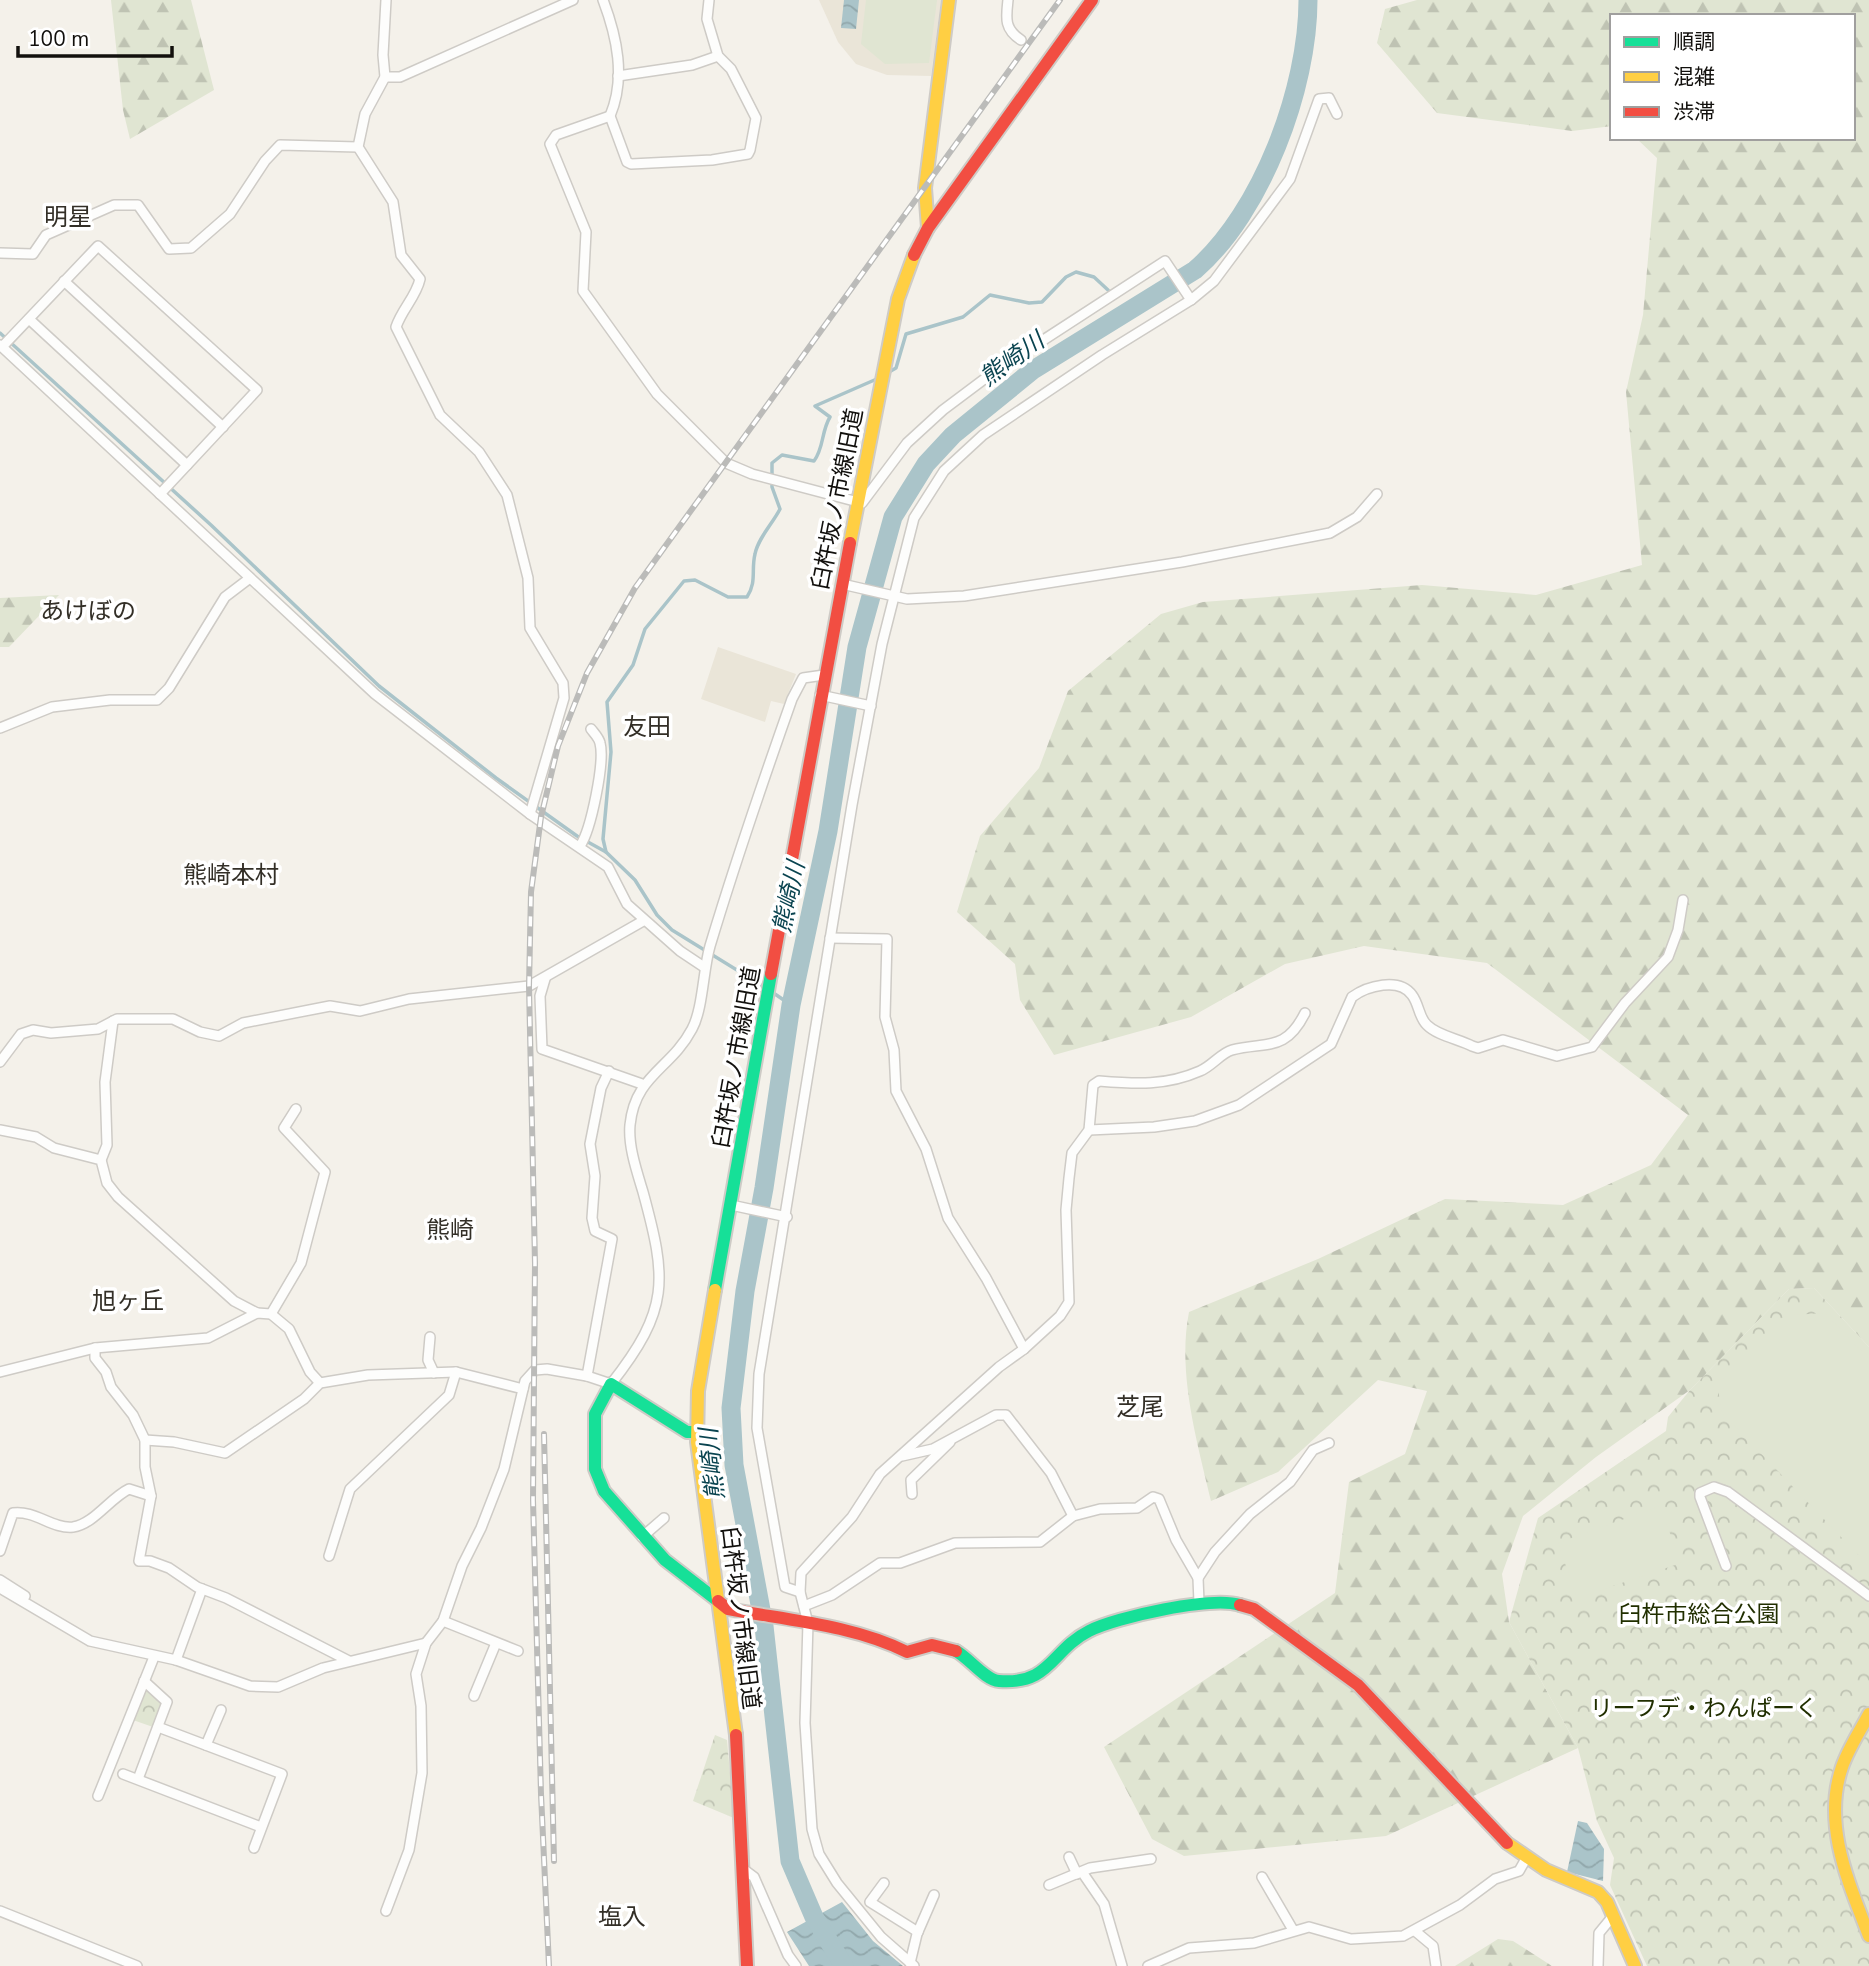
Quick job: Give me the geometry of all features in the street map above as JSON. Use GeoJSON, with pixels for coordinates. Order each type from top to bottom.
{"type":"FeatureCollection","features":[{"type":"Feature","properties":{"kind":"street"},"geometry":{"type":"LineString","coordinates":[[386,0],[383,55],[385,77],[365,114],[358,147],[393,202],[401,255],[420,279],[418,290],[402,309],[396,327],[400,341],[440,415],[479,452],[507,495],[528,578],[530,628],[563,683],[564,698],[530,811]]}},
{"type":"Feature","properties":{"kind":"street"},"geometry":{"type":"LineString","coordinates":[[385,77],[400,77],[573,0]]}},
{"type":"Feature","properties":{"kind":"street"},"geometry":{"type":"LineString","coordinates":[[603,0],[618,46],[615,105],[610,116],[627,162],[631,164],[712,160],[748,154],[756,118],[731,69],[718,56],[708,19],[709,0]]}},
{"type":"Feature","properties":{"kind":"street","name":"臼杵坂ノ市線旧道"},"geometry":{"type":"LineString","coordinates":[[747,1966],[736,1738],[722,1605],[698,1432],[698,1391],[734,1206],[771,976],[825,697],[824,675],[847,585],[858,503],[883,369],[902,284],[928,228],[925,188],[949,0]]}},
{"type":"Feature","properties":{"kind":"street"},"geometry":{"type":"LineString","coordinates":[[1008,0],[1005,23],[1012,34],[1021,40]]}},
{"type":"Feature","properties":{"kind":"street"},"geometry":{"type":"LineString","coordinates":[[928,228],[1092,0]]}},
{"type":"Feature","properties":{"kind":"street"},"geometry":{"type":"LineString","coordinates":[[618,76],[692,65],[718,56]]}},
{"type":"Feature","properties":{"kind":"street"},"geometry":{"type":"LineString","coordinates":[[800,1592],[785,1587],[761,1459],[756,1415],[759,1374],[869,706],[914,518],[933,484],[954,460],[1020,409],[1191,299],[1228,265],[1290,179],[1319,99],[1329,98],[1337,114]]}},
{"type":"Feature","properties":{"kind":"street"},"geometry":{"type":"LineString","coordinates":[[610,116],[556,135],[550,144],[586,232],[583,291],[657,394],[677,416],[726,463],[766,478],[858,503],[865,502],[907,443],[943,410],[991,374],[1166,261],[1191,299]]}},
{"type":"Feature","properties":{"kind":"street"},"geometry":{"type":"LineString","coordinates":[[0,253],[33,254],[46,235],[114,205],[138,205],[169,249],[191,248],[230,214],[265,161],[280,145],[358,147]]}},
{"type":"Feature","properties":{"kind":"street"},"geometry":{"type":"LineString","coordinates":[[165,489],[257,390],[97,246],[5,344],[165,489],[250,578],[375,694],[530,811],[583,842],[608,867],[626,904],[643,921],[705,964]]}},
{"type":"Feature","properties":{"kind":"street"},"geometry":{"type":"LineString","coordinates":[[64,281],[223,427]]}},
{"type":"Feature","properties":{"kind":"street"},"geometry":{"type":"LineString","coordinates":[[29,319],[187,465]]}},
{"type":"Feature","properties":{"kind":"street"},"geometry":{"type":"LineString","coordinates":[[847,585],[907,599],[964,596],[1294,543],[1330,534],[1357,517],[1377,494]]}},
{"type":"Feature","properties":{"kind":"street"},"geometry":{"type":"LineString","coordinates":[[0,728],[52,707],[110,700],[157,700],[169,688],[225,597],[250,578]]}},
{"type":"Feature","properties":{"kind":"street"},"geometry":{"type":"LineString","coordinates":[[824,675],[805,676],[795,691],[711,943],[693,1027],[676,1052],[642,1084],[634,1104],[630,1127],[662,1273],[652,1319],[595,1414],[595,1469],[604,1491],[644,1535],[722,1605],[885,1641],[907,1652],[932,1645],[946,1646],[964,1655],[995,1681],[1026,1681],[1040,1673],[1086,1632],[1164,1609],[1199,1603],[1232,1602],[1254,1609],[1329,1661],[1358,1685],[1513,1849],[1546,1870],[1598,1892],[1613,1916],[1635,1966]]}},
{"type":"Feature","properties":{"kind":"street"},"geometry":{"type":"LineString","coordinates":[[825,697],[869,706]]}},
{"type":"Feature","properties":{"kind":"street"},"geometry":{"type":"LineString","coordinates":[[583,842],[600,759],[600,743],[591,729]]}},
{"type":"Feature","properties":{"kind":"street"},"geometry":{"type":"LineString","coordinates":[[1089,1130],[1195,1121],[1239,1105],[1331,1044],[1352,997],[1374,987],[1392,985],[1406,989],[1425,1024],[1478,1048],[1503,1040],[1549,1056],[1592,1047],[1625,1003],[1668,957],[1678,930],[1683,900]]}},
{"type":"Feature","properties":{"kind":"street"},"geometry":{"type":"LineString","coordinates":[[0,1062],[21,1034],[33,1030],[51,1033],[98,1029],[113,1021],[173,1019],[200,1032],[219,1036],[243,1023],[330,1006],[360,1011],[409,999],[529,986],[643,921]]}},
{"type":"Feature","properties":{"kind":"street"},"geometry":{"type":"LineString","coordinates":[[830,938],[887,939],[885,1017],[894,1050],[896,1091],[926,1149],[948,1217],[1024,1349]]}},
{"type":"Feature","properties":{"kind":"street"},"geometry":{"type":"LineString","coordinates":[[545,979],[540,996],[542,1049],[642,1084]]}},
{"type":"Feature","properties":{"kind":"street"},"geometry":{"type":"LineString","coordinates":[[912,1965],[881,1937],[837,1883],[819,1854],[813,1829],[804,1701],[808,1623],[800,1592],[801,1573],[852,1517],[880,1474],[999,1367],[1024,1349],[1060,1316],[1069,1302],[1066,1210],[1069,1178],[1072,1153],[1089,1130],[1093,1085],[1099,1081],[1158,1084],[1179,1080],[1212,1065],[1231,1050],[1269,1046],[1280,1041],[1299,1025],[1305,1013]]}},
{"type":"Feature","properties":{"kind":"street"},"geometry":{"type":"LineString","coordinates":[[113,1021],[105,1082],[107,1145],[101,1160],[107,1183],[118,1197],[234,1301],[257,1313],[271,1314],[289,1329],[310,1372],[320,1383]]}},
{"type":"Feature","properties":{"kind":"street"},"geometry":{"type":"LineString","coordinates":[[587,1376],[612,1239],[595,1231],[592,1217],[595,1176],[590,1144],[601,1088],[609,1071]]}},
{"type":"Feature","properties":{"kind":"street"},"geometry":{"type":"LineString","coordinates":[[271,1314],[301,1263],[325,1172],[284,1128],[296,1109]]}},
{"type":"Feature","properties":{"kind":"street"},"geometry":{"type":"LineString","coordinates":[[0,1130],[36,1137],[54,1148],[101,1160]]}},
{"type":"Feature","properties":{"kind":"street"},"geometry":{"type":"LineString","coordinates":[[734,1206],[785,1216]]}},
{"type":"Feature","properties":{"kind":"street"},"geometry":{"type":"LineString","coordinates":[[0,1372],[95,1348],[208,1338],[257,1313]]}},
{"type":"Feature","properties":{"kind":"street"},"geometry":{"type":"LineString","coordinates":[[430,1337],[428,1360],[434,1373]]}},
{"type":"Feature","properties":{"kind":"street"},"geometry":{"type":"LineString","coordinates":[[95,1348],[95,1358],[106,1373],[111,1387],[133,1415],[145,1440],[145,1467],[151,1496],[139,1561],[150,1560],[169,1568],[202,1589],[226,1598],[349,1661]]}},
{"type":"Feature","properties":{"kind":"street"},"geometry":{"type":"LineString","coordinates":[[386,1911],[409,1850],[422,1773],[421,1706],[416,1674],[426,1643],[443,1621],[462,1566],[505,1469],[523,1389],[530,1374],[541,1369],[587,1376],[611,1384],[687,1432],[698,1432]]}},
{"type":"Feature","properties":{"kind":"street"},"geometry":{"type":"LineString","coordinates":[[145,1440],[174,1442],[225,1453],[304,1399],[320,1383],[368,1374],[456,1373],[523,1389]]}},
{"type":"Feature","properties":{"kind":"street"},"geometry":{"type":"LineString","coordinates":[[329,1556],[350,1489],[449,1395],[456,1373]]}},
{"type":"Feature","properties":{"kind":"street"},"geometry":{"type":"LineString","coordinates":[[901,1456],[922,1452],[996,1415],[1012,1419],[1031,1451],[1051,1474],[1073,1516]]}},
{"type":"Feature","properties":{"kind":"street"},"geometry":{"type":"LineString","coordinates":[[912,1494],[911,1480],[954,1438]]}},
{"type":"Feature","properties":{"kind":"street"},"geometry":{"type":"LineString","coordinates":[[1198,1578],[1215,1552],[1250,1514],[1290,1482],[1313,1450],[1329,1443]]}},
{"type":"Feature","properties":{"kind":"street"},"geometry":{"type":"LineString","coordinates":[[1726,1566],[1700,1497],[1700,1493],[1708,1488],[1728,1492],[1869,1596]]}},
{"type":"Feature","properties":{"kind":"street"},"geometry":{"type":"LineString","coordinates":[[0,1551],[13,1513],[26,1512],[72,1527],[82,1523],[129,1489],[151,1496]]}},
{"type":"Feature","properties":{"kind":"street"},"geometry":{"type":"LineString","coordinates":[[804,1605],[832,1595],[877,1563],[901,1563],[955,1543],[1040,1542],[1073,1516],[1100,1509],[1137,1508],[1153,1497],[1157,1498],[1176,1541],[1198,1578],[1199,1603]]}},
{"type":"Feature","properties":{"kind":"street"},"geometry":{"type":"LineString","coordinates":[[644,1535],[664,1518]]}},
{"type":"Feature","properties":{"kind":"street"},"geometry":{"type":"LineString","coordinates":[[0,1580],[23,1594],[30,1603]]}},
{"type":"Feature","properties":{"kind":"street"},"geometry":{"type":"LineString","coordinates":[[0,1588],[30,1603],[90,1641],[176,1660],[250,1686],[271,1688],[349,1661],[426,1643]]}},
{"type":"Feature","properties":{"kind":"street"},"geometry":{"type":"LineString","coordinates":[[176,1660],[202,1589]]}},
{"type":"Feature","properties":{"kind":"street"},"geometry":{"type":"LineString","coordinates":[[443,1621],[518,1651]]}},
{"type":"Feature","properties":{"kind":"street"},"geometry":{"type":"LineString","coordinates":[[474,1696],[496,1643]]}},
{"type":"Feature","properties":{"kind":"street"},"geometry":{"type":"LineString","coordinates":[[97,1796],[154,1657]]}},
{"type":"Feature","properties":{"kind":"street"},"geometry":{"type":"LineString","coordinates":[[138,1779],[167,1702],[144,1681]]}},
{"type":"Feature","properties":{"kind":"street"},"geometry":{"type":"LineString","coordinates":[[206,1745],[220,1710]]}},
{"type":"Feature","properties":{"kind":"street"},"geometry":{"type":"LineString","coordinates":[[1869,1714],[1841,1769],[1835,1801],[1837,1836],[1869,1936]]}},
{"type":"Feature","properties":{"kind":"street"},"geometry":{"type":"LineString","coordinates":[[158,1727],[282,1774],[254,1848]]}},
{"type":"Feature","properties":{"kind":"street"},"geometry":{"type":"LineString","coordinates":[[123,1773],[261,1827]]}},
{"type":"Feature","properties":{"kind":"street"},"geometry":{"type":"LineString","coordinates":[[1069,1857],[1104,1903],[1122,1966]]}},
{"type":"Feature","properties":{"kind":"street"},"geometry":{"type":"LineString","coordinates":[[1148,1966],[1189,1948],[1254,1943],[1309,1927],[1351,1939],[1380,1939],[1415,1931],[1460,1905],[1495,1879],[1519,1871],[1527,1857]]}},
{"type":"Feature","properties":{"kind":"street"},"geometry":{"type":"LineString","coordinates":[[1049,1885],[1099,1866],[1151,1858]]}},
{"type":"Feature","properties":{"kind":"street"},"geometry":{"type":"LineString","coordinates":[[742,1868],[754,1877],[788,1955],[796,1966]]}},
{"type":"Feature","properties":{"kind":"street"},"geometry":{"type":"LineString","coordinates":[[1262,1877],[1293,1930]]}},
{"type":"Feature","properties":{"kind":"street"},"geometry":{"type":"LineString","coordinates":[[884,1883],[870,1902],[918,1932]]}},
{"type":"Feature","properties":{"kind":"street"},"geometry":{"type":"LineString","coordinates":[[912,1965],[918,1932],[934,1895]]}},
{"type":"Feature","properties":{"kind":"street"},"geometry":{"type":"LineString","coordinates":[[0,1911],[137,1966]]}},
{"type":"Feature","properties":{"kind":"street"},"geometry":{"type":"LineString","coordinates":[[1598,1966],[1599,1933],[1613,1916]]}},
{"type":"Feature","properties":{"kind":"street"},"geometry":{"type":"LineString","coordinates":[[1415,1931],[1433,1946],[1436,1966]]}},
{"type":"Feature","properties":{"kind":"shaded area"},"geometry":{"type":"Polygon","coordinates":[[[819,0],[941,0],[931,76],[887,75],[856,64],[838,42],[819,0]]]}},
{"type":"Feature","properties":{"kind":"shaded area"},"geometry":{"type":"Polygon","coordinates":[[[718,647],[796,674],[784,704],[771,701],[765,722],[701,699],[718,647]]]}},
{"type":"Feature","properties":{"kind":"green space"},"geometry":{"type":"Polygon","coordinates":[[[111,0],[191,0],[214,90],[130,139],[123,110],[111,0]]]}},
{"type":"Feature","properties":{"kind":"green space"},"geometry":{"type":"Polygon","coordinates":[[[866,0],[937,0],[929,63],[885,64],[861,44],[866,0]]]}},
{"type":"Feature","properties":{"kind":"green space"},"geometry":{"type":"Polygon","coordinates":[[[1417,0],[1869,0],[1869,1347],[1814,1288],[1789,1289],[1690,1390],[1596,1457],[1523,1516],[1502,1574],[1509,1622],[1578,1748],[1386,1836],[1184,1856],[1152,1839],[1104,1747],[1335,1593],[1349,1482],[1405,1454],[1427,1391],[1378,1380],[1278,1472],[1211,1501],[1187,1383],[1185,1359],[1189,1312],[1318,1259],[1445,1199],[1563,1205],[1651,1165],[1688,1115],[1487,963],[1364,946],[1285,964],[1191,1017],[1054,1055],[1020,1000],[1015,964],[957,912],[980,836],[1039,768],[1068,691],[1161,614],[1203,602],[1422,585],[1536,595],[1642,565],[1626,392],[1643,315],[1657,158],[1638,140],[1855,140],[1855,14],[1610,14],[1610,126],[1572,131],[1437,113],[1377,43],[1385,9],[1417,0]]]}},
{"type":"Feature","properties":{"kind":"green space"},"geometry":{"type":"Polygon","coordinates":[[[59,595],[9,647],[0,647],[0,598],[59,595]]]}},
{"type":"Feature","properties":{"kind":"green space","name":"臼杵市総合公園"},"geometry":{"type":"Polygon","coordinates":[[[1814,1288],[1869,1347],[1869,1966],[1647,1966],[1610,1885],[1614,1858],[1597,1821],[1578,1748],[1509,1622],[1538,1518],[1666,1431],[1668,1417],[1690,1390],[1789,1289],[1814,1288]]]}},
{"type":"Feature","properties":{"kind":"green space"},"geometry":{"type":"Polygon","coordinates":[[[1825,1313],[1869,1359],[1869,1566],[1722,1413],[1718,1389],[1792,1315],[1825,1313]]]}},
{"type":"Feature","properties":{"kind":"green space"},"geometry":{"type":"Polygon","coordinates":[[[1660,1506],[1681,1563],[1577,1598],[1558,1543],[1660,1506]]]}},
{"type":"Feature","properties":{"kind":"green space"},"geometry":{"type":"Polygon","coordinates":[[[147,1688],[162,1701],[153,1727],[130,1719],[147,1688]]]}},
{"type":"Feature","properties":{"kind":"green space"},"geometry":{"type":"Polygon","coordinates":[[[715,1735],[727,1740],[734,1818],[693,1801],[715,1735]]]}},
{"type":"Feature","properties":{"kind":"green space"},"geometry":{"type":"Polygon","coordinates":[[[1498,1939],[1513,1941],[1552,1966],[1455,1966],[1498,1939]]]}},
{"type":"Feature","properties":{"kind":"water"},"geometry":{"type":"Polygon","coordinates":[[[844,0],[859,0],[856,29],[841,28],[844,0]]]}},
{"type":"Feature","properties":{"kind":"water"},"geometry":{"type":"Polygon","coordinates":[[[1578,1821],[1587,1823],[1604,1849],[1603,1881],[1567,1872],[1578,1821]]]}},
{"type":"Feature","properties":{"kind":"water"},"geometry":{"type":"Polygon","coordinates":[[[842,1902],[873,1941],[903,1966],[809,1966],[787,1932],[842,1902]]]}},
{"type":"Feature","properties":{"kind":"waterway","name":"熊崎川"},"geometry":{"type":"LineString","coordinates":[[844,1966],[814,1917],[790,1861],[764,1626],[734,1465],[731,1408],[745,1291],[764,1188],[791,1005],[828,831],[857,647],[893,517],[926,464],[953,435],[1033,370],[1195,270],[1241,216],[1277,146],[1290,109],[1300,71],[1308,0]]}},
{"type":"Feature","properties":{"kind":"waterway"},"geometry":{"type":"LineString","coordinates":[[889,372],[896,368],[906,334],[963,317],[990,295],[1029,303],[1042,302],[1066,277],[1076,272],[1094,277],[1108,290]]}},
{"type":"Feature","properties":{"kind":"waterway"},"geometry":{"type":"LineString","coordinates":[[0,333],[211,525],[379,686],[496,778],[577,836],[606,852],[635,880],[657,915],[672,930],[766,988]]}},
{"type":"Feature","properties":{"kind":"waterway"},"geometry":{"type":"LineString","coordinates":[[606,852],[603,839],[611,752],[607,702],[633,665],[645,629],[684,581],[695,580],[728,597],[747,597],[752,586],[757,548],[780,509],[772,487],[772,463],[782,455],[814,461],[830,417],[815,406],[879,378]]}},
{"type":"Feature","properties":{"kind":"waterway"},"geometry":{"type":"LineString","coordinates":[[772,992],[791,1005]]}},
{"type":"Feature","properties":{"kind":"railway"},"geometry":{"type":"LineString","coordinates":[[549,1966],[533,1500],[535,1263],[529,986],[531,892],[541,817],[558,746],[587,673],[635,588],[1060,0]]}},
{"type":"Feature","properties":{"kind":"railway"},"geometry":{"type":"LineString","coordinates":[[544,1434],[554,1861]]}},
{"type":"Feature","properties":{"kind":"traffic: fast"},"geometry":{"type":"LineString","coordinates":[[715,1290],[771,974]]}},
{"type":"Feature","properties":{"kind":"traffic: fast"},"geometry":{"type":"LineString","coordinates":[[697,1432],[687,1432],[611,1384],[595,1414],[595,1469],[604,1491],[665,1560],[718,1601]]}},
{"type":"Feature","properties":{"kind":"traffic: fast"},"geometry":{"type":"LineString","coordinates":[[956,1651],[994,1680],[1016,1681],[1030,1678],[1040,1672],[1076,1639],[1102,1625],[1164,1609],[1208,1603],[1240,1605]]}},
{"type":"Feature","properties":{"kind":"traffic: slow"},"geometry":{"type":"LineString","coordinates":[[928,228],[925,188],[949,0]]}},
{"type":"Feature","properties":{"kind":"traffic: slow"},"geometry":{"type":"LineString","coordinates":[[850,543],[898,299],[914,255]]}},
{"type":"Feature","properties":{"kind":"traffic: slow"},"geometry":{"type":"LineString","coordinates":[[715,1290],[698,1391],[697,1442],[736,1735]]}},
{"type":"Feature","properties":{"kind":"traffic: slow"},"geometry":{"type":"LineString","coordinates":[[1869,1714],[1842,1767],[1835,1810],[1840,1853],[1869,1936]]}},
{"type":"Feature","properties":{"kind":"traffic: slow"},"geometry":{"type":"LineString","coordinates":[[1507,1843],[1546,1870],[1598,1892],[1607,1902],[1635,1966]]}},
{"type":"Feature","properties":{"kind":"traffic: jam"},"geometry":{"type":"LineString","coordinates":[[914,255],[928,228],[1092,0]]}},
{"type":"Feature","properties":{"kind":"traffic: jam"},"geometry":{"type":"LineString","coordinates":[[771,974],[850,543]]}},
{"type":"Feature","properties":{"kind":"traffic: jam"},"geometry":{"type":"LineString","coordinates":[[718,1601],[728,1609],[865,1635],[907,1652],[932,1645],[956,1651]]}},
{"type":"Feature","properties":{"kind":"traffic: jam"},"geometry":{"type":"LineString","coordinates":[[1240,1605],[1254,1609],[1358,1685],[1507,1843]]}},
{"type":"Feature","properties":{"kind":"traffic: jam"},"geometry":{"type":"LineString","coordinates":[[736,1735],[747,1966]]}},
{"type":"Feature","properties":{"kind":"district","name":"明星"},"geometry":{"type":"Point","coordinates":[68,217]}},
{"type":"Feature","properties":{"kind":"district","name":"あけぼの"},"geometry":{"type":"Point","coordinates":[88,611]}},
{"type":"Feature","properties":{"kind":"district","name":"友田"},"geometry":{"type":"Point","coordinates":[647,727]}},
{"type":"Feature","properties":{"kind":"district","name":"熊崎本村"},"geometry":{"type":"Point","coordinates":[231,875]}},
{"type":"Feature","properties":{"kind":"district","name":"熊崎"},"geometry":{"type":"Point","coordinates":[450,1230]}},
{"type":"Feature","properties":{"kind":"district","name":"旭ヶ丘"},"geometry":{"type":"Point","coordinates":[128,1301]}},
{"type":"Feature","properties":{"kind":"district","name":"芝尾"},"geometry":{"type":"Point","coordinates":[1140,1407]}},
{"type":"Feature","properties":{"kind":"district","name":"塩入"},"geometry":{"type":"Point","coordinates":[622,1917]}},
{"type":"Feature","properties":{"kind":"park label","name":"リーフデ・わんぱーく"},"geometry":{"type":"Point","coordinates":[1704,1708]}}]}
